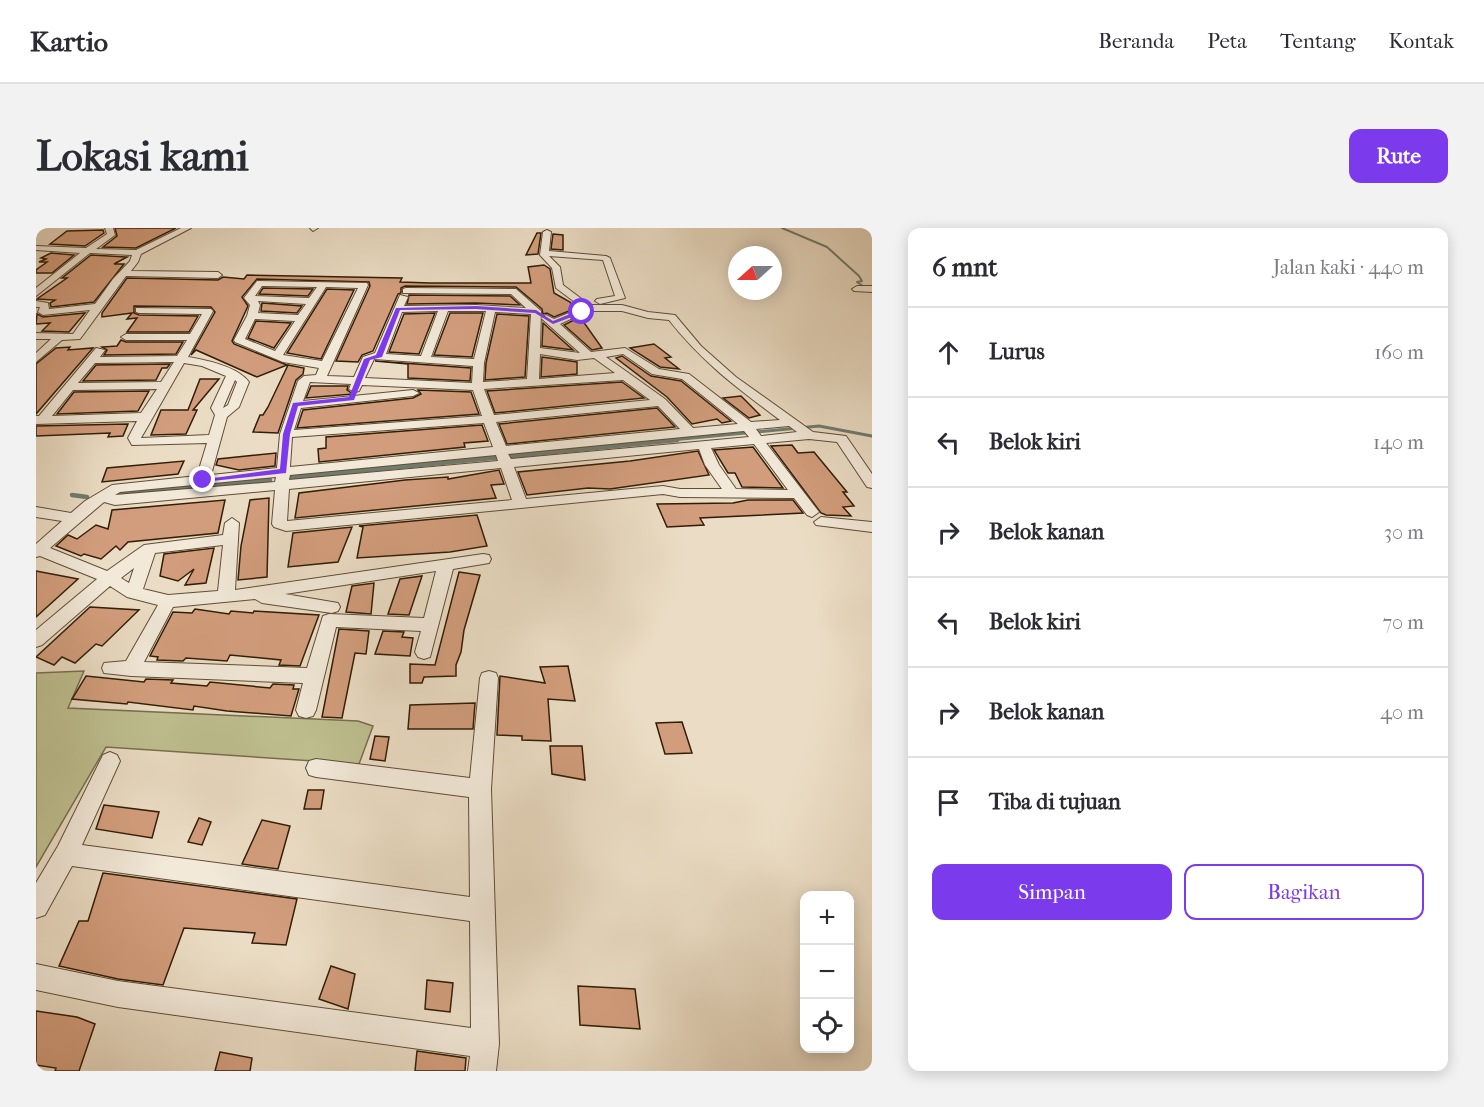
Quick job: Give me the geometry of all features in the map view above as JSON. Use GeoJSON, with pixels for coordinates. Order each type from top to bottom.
{"type":"FeatureCollection","features":[{"type":"Feature","properties":{"kind":"street"},"geometry":{"type":"LineString","coordinates":[[36,293],[111,235],[109,228]]}},
{"type":"Feature","properties":{"kind":"street"},"geometry":{"type":"LineString","coordinates":[[36,248],[137,253],[187,228]]}},
{"type":"Feature","properties":{"kind":"street"},"geometry":{"type":"LineString","coordinates":[[547,232],[545,257],[556,267],[559,286],[582,305],[620,304],[648,315],[672,317],[697,348],[723,371],[809,435]]}},
{"type":"Feature","properties":{"kind":"street"},"geometry":{"type":"LineString","coordinates":[[36,336],[76,337],[134,262],[137,253]]}},
{"type":"Feature","properties":{"kind":"street"},"geometry":{"type":"LineString","coordinates":[[544,253],[606,258],[620,296],[620,304]]}},
{"type":"Feature","properties":{"kind":"street"},"geometry":{"type":"LineString","coordinates":[[124,273],[218,275]]}},
{"type":"Feature","properties":{"kind":"street"},"geometry":{"type":"LineString","coordinates":[[249,298],[262,282],[365,286],[320,378]]}},
{"type":"Feature","properties":{"kind":"street"},"geometry":{"type":"LineString","coordinates":[[278,356],[323,284]]}},
{"type":"Feature","properties":{"kind":"street"},"geometry":{"type":"LineString","coordinates":[[379,357],[408,286],[513,291],[536,312],[591,354],[627,376],[661,402],[728,488]]}},
{"type":"Feature","properties":{"kind":"street"},"geometry":{"type":"LineString","coordinates":[[857,289],[872,289]]}},
{"type":"Feature","properties":{"kind":"street"},"geometry":{"type":"LineString","coordinates":[[249,298],[311,301]]}},
{"type":"Feature","properties":{"kind":"street"},"geometry":{"type":"LineString","coordinates":[[249,298],[255,305],[239,341],[297,362],[325,365]]}},
{"type":"Feature","properties":{"kind":"street"},"geometry":{"type":"LineString","coordinates":[[36,304],[45,305],[43,312],[97,307]]}},
{"type":"Feature","properties":{"kind":"street"},"geometry":{"type":"LineString","coordinates":[[553,323],[582,312],[582,305]]}},
{"type":"Feature","properties":{"kind":"street"},"geometry":{"type":"LineString","coordinates":[[139,310],[210,306],[134,438],[137,442],[213,438]]}},
{"type":"Feature","properties":{"kind":"street"},"geometry":{"type":"LineString","coordinates":[[425,359],[444,308]]}},
{"type":"Feature","properties":{"kind":"street"},"geometry":{"type":"LineString","coordinates":[[398,309],[491,309],[536,312]]}},
{"type":"Feature","properties":{"kind":"street"},"geometry":{"type":"LineString","coordinates":[[491,309],[471,387],[489,419],[520,503]]}},
{"type":"Feature","properties":{"kind":"street"},"geometry":{"type":"LineString","coordinates":[[146,337],[162,310]]}},
{"type":"Feature","properties":{"kind":"street"},"geometry":{"type":"LineString","coordinates":[[533,382],[536,312]]}},
{"type":"Feature","properties":{"kind":"street"},"geometry":{"type":"LineString","coordinates":[[252,316],[301,318]]}},
{"type":"Feature","properties":{"kind":"street"},"geometry":{"type":"LineString","coordinates":[[537,328],[566,333]]}},
{"type":"Feature","properties":{"kind":"street"},"geometry":{"type":"LineString","coordinates":[[36,360],[59,337]]}},
{"type":"Feature","properties":{"kind":"street"},"geometry":{"type":"LineString","coordinates":[[126,337],[193,337]]}},
{"type":"Feature","properties":{"kind":"street"},"geometry":{"type":"LineString","coordinates":[[39,420],[100,350]]}},
{"type":"Feature","properties":{"kind":"street"},"geometry":{"type":"LineString","coordinates":[[535,350],[573,356],[625,351],[656,372],[683,375],[749,427],[817,517],[872,527]]}},
{"type":"Feature","properties":{"kind":"street"},"geometry":{"type":"LineString","coordinates":[[352,399],[357,380],[368,358],[479,363]]}},
{"type":"Feature","properties":{"kind":"street"},"geometry":{"type":"LineString","coordinates":[[92,360],[181,359],[204,363],[232,375],[217,408],[221,416],[203,480]]}},
{"type":"Feature","properties":{"kind":"street"},"geometry":{"type":"LineString","coordinates":[[295,405],[471,387],[627,376]]}},
{"type":"Feature","properties":{"kind":"street"},"geometry":{"type":"LineString","coordinates":[[471,387],[310,377],[304,381],[286,434],[279,524],[286,526],[663,490],[680,493],[728,488],[800,494]]}},
{"type":"Feature","properties":{"kind":"street"},"geometry":{"type":"LineString","coordinates":[[70,387],[163,385]]}},
{"type":"Feature","properties":{"kind":"street"},"geometry":{"type":"LineString","coordinates":[[286,434],[489,419],[661,402]]}},
{"type":"Feature","properties":{"kind":"street"},"geometry":{"type":"LineString","coordinates":[[39,420],[145,417]]}},
{"type":"Feature","properties":{"kind":"street"},"geometry":{"type":"LineString","coordinates":[[104,496],[115,501],[283,478],[688,439],[749,427],[793,422]]}},
{"type":"Feature","properties":{"kind":"street"},"geometry":{"type":"LineString","coordinates":[[688,439],[704,444],[809,435],[841,439],[872,484]]}},
{"type":"Feature","properties":{"kind":"street"},"geometry":{"type":"LineString","coordinates":[[704,444],[712,465]]}},
{"type":"Feature","properties":{"kind":"street"},"geometry":{"type":"LineString","coordinates":[[283,478],[203,480],[117,488],[90,504],[37,551],[109,578],[133,593],[168,601],[247,595],[339,579],[483,559]]}},
{"type":"Feature","properties":{"kind":"street"},"geometry":{"type":"LineString","coordinates":[[36,512],[76,518]]}},
{"type":"Feature","properties":{"kind":"street"},"geometry":{"type":"LineString","coordinates":[[226,597],[232,523]]}},
{"type":"Feature","properties":{"kind":"street"},"geometry":{"type":"LineString","coordinates":[[36,640],[109,578],[149,549],[231,539]]}},
{"type":"Feature","properties":{"kind":"street"},"geometry":{"type":"LineString","coordinates":[[133,593],[149,549]]}},
{"type":"Feature","properties":{"kind":"street"},"geometry":{"type":"LineString","coordinates":[[424,652],[446,564]]}},
{"type":"Feature","properties":{"kind":"street"},"geometry":{"type":"LineString","coordinates":[[306,710],[339,579]]}},
{"type":"Feature","properties":{"kind":"street"},"geometry":{"type":"LineString","coordinates":[[247,595],[330,614],[431,625]]}},
{"type":"Feature","properties":{"kind":"street"},"geometry":{"type":"LineString","coordinates":[[131,669],[168,601]]}},
{"type":"Feature","properties":{"kind":"street"},"geometry":{"type":"LineString","coordinates":[[111,668],[315,676]]}},
{"type":"Feature","properties":{"kind":"street"},"geometry":{"type":"LineString","coordinates":[[482,1071],[485,1044],[480,789],[489,678]]}},
{"type":"Feature","properties":{"kind":"street"},"geometry":{"type":"LineString","coordinates":[[36,906],[66,854],[110,762]]}},
{"type":"Feature","properties":{"kind":"street"},"geometry":{"type":"LineString","coordinates":[[316,768],[480,789]]}},
{"type":"Feature","properties":{"kind":"street"},"geometry":{"type":"LineString","coordinates":[[66,854],[483,911]]}},
{"type":"Feature","properties":{"kind":"street"},"geometry":{"type":"LineString","coordinates":[[36,977],[118,994],[485,1044]]}},
{"type":"Feature","properties":{"kind":"green space"},"geometry":{"type":"Polygon","coordinates":[[[84,671],[68,708],[358,721],[373,726],[359,764],[106,747],[36,867],[36,673],[84,671]]]}},
{"type":"Feature","properties":{"kind":"building"},"geometry":{"type":"Polygon","coordinates":[[[115,228],[176,228],[136,248],[103,247],[117,236],[115,228]]]}},
{"type":"Feature","properties":{"kind":"building"},"geometry":{"type":"Polygon","coordinates":[[[103,230],[104,233],[85,246],[50,244],[67,231],[103,230]]]}},
{"type":"Feature","properties":{"kind":"building"},"geometry":{"type":"Polygon","coordinates":[[[537,233],[541,233],[538,254],[526,255],[537,233]]]}},
{"type":"Feature","properties":{"kind":"building"},"geometry":{"type":"Polygon","coordinates":[[[553,234],[563,235],[563,250],[551,249],[553,234]]]}},
{"type":"Feature","properties":{"kind":"building"},"geometry":{"type":"Polygon","coordinates":[[[51,253],[74,255],[52,273],[36,273],[36,270],[47,262],[39,262],[46,259],[41,258],[51,253]]]}},
{"type":"Feature","properties":{"kind":"building"},"geometry":{"type":"Polygon","coordinates":[[[91,255],[127,257],[114,264],[124,264],[94,302],[51,307],[50,303],[55,300],[37,299],[67,278],[62,278],[91,255]]]}},
{"type":"Feature","properties":{"kind":"building"},"geometry":{"type":"Polygon","coordinates":[[[544,265],[550,269],[554,293],[570,302],[574,309],[554,317],[547,313],[543,314],[542,309],[516,287],[405,286],[398,294],[373,351],[362,355],[358,362],[336,361],[370,286],[369,282],[257,279],[242,297],[248,306],[232,341],[234,344],[287,365],[257,377],[196,350],[191,355],[215,312],[211,307],[134,306],[134,313],[139,315],[198,316],[189,332],[127,332],[137,318],[127,319],[132,313],[102,317],[102,313],[127,278],[218,280],[223,277],[244,279],[247,275],[402,278],[400,282],[430,283],[531,283],[528,267],[544,265]]]}},
{"type":"Feature","properties":{"kind":"building"},"geometry":{"type":"Polygon","coordinates":[[[263,288],[313,289],[308,296],[259,294],[263,288]]]}},
{"type":"Feature","properties":{"kind":"building"},"geometry":{"type":"Polygon","coordinates":[[[327,289],[354,290],[321,359],[287,353],[327,289]]]}},
{"type":"Feature","properties":{"kind":"building"},"geometry":{"type":"Polygon","coordinates":[[[409,295],[510,296],[520,305],[407,304],[409,295]]]}},
{"type":"Feature","properties":{"kind":"building"},"geometry":{"type":"Polygon","coordinates":[[[262,303],[302,306],[297,313],[261,311],[262,303]]]}},
{"type":"Feature","properties":{"kind":"building"},"geometry":{"type":"Polygon","coordinates":[[[85,313],[69,332],[42,331],[50,323],[36,324],[37,314],[43,317],[85,313]]]}},
{"type":"Feature","properties":{"kind":"building"},"geometry":{"type":"Polygon","coordinates":[[[435,313],[419,354],[389,352],[404,314],[435,313]]]}},
{"type":"Feature","properties":{"kind":"building"},"geometry":{"type":"Polygon","coordinates":[[[450,313],[483,313],[472,357],[434,355],[450,313]]]}},
{"type":"Feature","properties":{"kind":"building"},"geometry":{"type":"Polygon","coordinates":[[[497,314],[529,316],[525,377],[485,380],[486,363],[497,314]]]}},
{"type":"Feature","properties":{"kind":"building"},"geometry":{"type":"Polygon","coordinates":[[[580,317],[602,348],[592,350],[564,325],[580,317]]]}},
{"type":"Feature","properties":{"kind":"building"},"geometry":{"type":"Polygon","coordinates":[[[256,321],[291,323],[274,348],[248,338],[256,321]]]}},
{"type":"Feature","properties":{"kind":"building"},"geometry":{"type":"Polygon","coordinates":[[[543,323],[573,350],[542,346],[543,323]]]}},
{"type":"Feature","properties":{"kind":"building"},"geometry":{"type":"Polygon","coordinates":[[[121,340],[126,342],[183,342],[176,354],[104,355],[107,350],[102,347],[117,346],[121,340]]]}},
{"type":"Feature","properties":{"kind":"building"},"geometry":{"type":"Polygon","coordinates":[[[654,344],[671,357],[665,358],[679,369],[660,367],[630,348],[654,344]]]}},
{"type":"Feature","properties":{"kind":"building"},"geometry":{"type":"Polygon","coordinates":[[[70,347],[68,350],[93,348],[36,414],[36,364],[56,348],[70,347]]]}},
{"type":"Feature","properties":{"kind":"building"},"geometry":{"type":"Polygon","coordinates":[[[622,356],[651,376],[681,381],[731,421],[722,423],[717,419],[692,424],[667,397],[616,358],[622,356]]]}},
{"type":"Feature","properties":{"kind":"building"},"geometry":{"type":"Polygon","coordinates":[[[542,357],[577,362],[577,374],[541,377],[542,357]]]}},
{"type":"Feature","properties":{"kind":"building"},"geometry":{"type":"Polygon","coordinates":[[[375,361],[471,368],[470,381],[408,378],[408,364],[375,361]]]}},
{"type":"Feature","properties":{"kind":"building"},"geometry":{"type":"Polygon","coordinates":[[[170,364],[167,368],[162,368],[156,380],[83,381],[96,365],[170,364]]]}},
{"type":"Feature","properties":{"kind":"building"},"geometry":{"type":"Polygon","coordinates":[[[288,365],[304,368],[303,374],[296,380],[278,433],[253,432],[260,415],[263,415],[268,407],[288,365]]]}},
{"type":"Feature","properties":{"kind":"building"},"geometry":{"type":"Polygon","coordinates":[[[200,379],[219,379],[193,410],[197,410],[186,434],[151,435],[161,410],[188,410],[200,379]]]}},
{"type":"Feature","properties":{"kind":"building"},"geometry":{"type":"Polygon","coordinates":[[[622,382],[644,398],[495,413],[487,391],[622,382]]]}},
{"type":"Feature","properties":{"kind":"building"},"geometry":{"type":"Polygon","coordinates":[[[311,386],[348,386],[347,390],[353,394],[306,398],[311,386]]]}},
{"type":"Feature","properties":{"kind":"building"},"geometry":{"type":"Polygon","coordinates":[[[418,390],[471,392],[479,414],[297,428],[303,410],[413,398],[421,394],[418,390]]]}},
{"type":"Feature","properties":{"kind":"building"},"geometry":{"type":"Polygon","coordinates":[[[149,391],[138,411],[57,414],[74,392],[149,391]]]}},
{"type":"Feature","properties":{"kind":"building"},"geometry":{"type":"Polygon","coordinates":[[[741,396],[760,415],[749,418],[723,398],[741,396]]]}},
{"type":"Feature","properties":{"kind":"building"},"geometry":{"type":"Polygon","coordinates":[[[657,408],[675,427],[507,444],[499,424],[657,408]]]}},
{"type":"Feature","properties":{"kind":"building"},"geometry":{"type":"Polygon","coordinates":[[[128,424],[123,436],[108,437],[110,433],[36,436],[36,426],[128,424]]]}},
{"type":"Feature","properties":{"kind":"building"},"geometry":{"type":"Polygon","coordinates":[[[482,425],[488,441],[464,443],[465,447],[319,462],[318,449],[326,448],[326,437],[482,425]]]}},
{"type":"Feature","properties":{"kind":"building"},"geometry":{"type":"Polygon","coordinates":[[[792,445],[798,453],[814,452],[847,492],[843,492],[854,506],[843,507],[851,516],[821,513],[771,446],[792,445]]]}},
{"type":"Feature","properties":{"kind":"building"},"geometry":{"type":"Polygon","coordinates":[[[753,447],[783,488],[742,487],[735,473],[728,473],[714,450],[753,447]]]}},
{"type":"Feature","properties":{"kind":"building"},"geometry":{"type":"Polygon","coordinates":[[[698,451],[709,475],[610,489],[588,488],[527,495],[518,472],[630,461],[698,451]]]}},
{"type":"Feature","properties":{"kind":"building"},"geometry":{"type":"Polygon","coordinates":[[[276,453],[275,466],[239,470],[216,465],[218,459],[276,453]]]}},
{"type":"Feature","properties":{"kind":"building"},"geometry":{"type":"Polygon","coordinates":[[[184,461],[178,474],[102,482],[107,468],[184,461]]]}},
{"type":"Feature","properties":{"kind":"building"},"geometry":{"type":"Polygon","coordinates":[[[499,470],[504,484],[491,485],[496,498],[295,518],[299,493],[405,480],[448,477],[448,479],[499,470]]]}},
{"type":"Feature","properties":{"kind":"building"},"geometry":{"type":"Polygon","coordinates":[[[269,498],[267,577],[238,580],[241,546],[250,500],[269,498]]]}},
{"type":"Feature","properties":{"kind":"building"},"geometry":{"type":"Polygon","coordinates":[[[225,500],[218,533],[128,542],[120,550],[116,546],[101,559],[84,554],[81,556],[56,546],[68,535],[77,539],[96,525],[108,529],[112,510],[225,500]]]}},
{"type":"Feature","properties":{"kind":"building"},"geometry":{"type":"Polygon","coordinates":[[[748,500],[793,500],[803,513],[700,518],[704,525],[667,527],[657,504],[733,503],[748,500]]]}},
{"type":"Feature","properties":{"kind":"building"},"geometry":{"type":"Polygon","coordinates":[[[477,515],[487,546],[450,552],[357,558],[363,527],[359,526],[477,515]]]}},
{"type":"Feature","properties":{"kind":"building"},"geometry":{"type":"Polygon","coordinates":[[[352,527],[338,562],[288,567],[293,533],[352,527]]]}},
{"type":"Feature","properties":{"kind":"building"},"geometry":{"type":"Polygon","coordinates":[[[214,548],[206,583],[185,585],[194,569],[178,581],[160,576],[164,554],[214,548]]]}},
{"type":"Feature","properties":{"kind":"building"},"geometry":{"type":"Polygon","coordinates":[[[36,571],[78,579],[36,617],[36,571]]]}},
{"type":"Feature","properties":{"kind":"building"},"geometry":{"type":"Polygon","coordinates":[[[459,572],[480,575],[464,630],[461,652],[456,665],[456,676],[424,677],[422,683],[410,683],[410,664],[435,665],[459,572]]]}},
{"type":"Feature","properties":{"kind":"building"},"geometry":{"type":"Polygon","coordinates":[[[422,576],[409,615],[388,614],[400,579],[422,576]]]}},
{"type":"Feature","properties":{"kind":"building"},"geometry":{"type":"Polygon","coordinates":[[[374,583],[371,614],[346,612],[352,586],[374,583]]]}},
{"type":"Feature","properties":{"kind":"building"},"geometry":{"type":"Polygon","coordinates":[[[90,607],[139,610],[102,646],[96,644],[75,663],[62,657],[54,665],[36,657],[90,607]]]}},
{"type":"Feature","properties":{"kind":"building"},"geometry":{"type":"Polygon","coordinates":[[[195,609],[229,614],[231,611],[253,613],[254,611],[319,615],[300,666],[279,665],[281,660],[230,655],[227,661],[186,658],[183,661],[157,660],[158,657],[150,656],[173,612],[192,613],[195,609]]]}},
{"type":"Feature","properties":{"kind":"building"},"geometry":{"type":"Polygon","coordinates":[[[339,629],[369,631],[366,654],[355,653],[342,718],[322,717],[339,629]]]}},
{"type":"Feature","properties":{"kind":"building"},"geometry":{"type":"Polygon","coordinates":[[[383,631],[404,632],[402,637],[413,638],[410,656],[375,654],[383,631]]]}},
{"type":"Feature","properties":{"kind":"building"},"geometry":{"type":"Polygon","coordinates":[[[568,666],[575,701],[548,699],[551,741],[522,740],[522,736],[497,735],[500,676],[545,683],[540,667],[568,666]]]}},
{"type":"Feature","properties":{"kind":"building"},"geometry":{"type":"Polygon","coordinates":[[[86,676],[144,682],[146,679],[173,680],[171,683],[207,686],[210,682],[270,688],[273,684],[294,685],[293,689],[299,689],[291,716],[194,706],[193,710],[128,702],[127,704],[72,699],[86,676]]]}},
{"type":"Feature","properties":{"kind":"building"},"geometry":{"type":"Polygon","coordinates":[[[475,703],[473,729],[408,729],[410,705],[475,703]]]}},
{"type":"Feature","properties":{"kind":"building"},"geometry":{"type":"Polygon","coordinates":[[[682,722],[692,753],[665,754],[656,723],[682,722]]]}},
{"type":"Feature","properties":{"kind":"building"},"geometry":{"type":"Polygon","coordinates":[[[375,736],[389,737],[385,761],[370,759],[375,736]]]}},
{"type":"Feature","properties":{"kind":"building"},"geometry":{"type":"Polygon","coordinates":[[[550,746],[582,746],[585,780],[552,774],[550,746]]]}},
{"type":"Feature","properties":{"kind":"building"},"geometry":{"type":"Polygon","coordinates":[[[308,790],[324,790],[321,809],[304,809],[308,790]]]}},
{"type":"Feature","properties":{"kind":"building"},"geometry":{"type":"Polygon","coordinates":[[[104,805],[159,812],[152,838],[96,829],[104,805]]]}},
{"type":"Feature","properties":{"kind":"building"},"geometry":{"type":"Polygon","coordinates":[[[199,818],[211,822],[202,845],[188,842],[199,818]]]}},
{"type":"Feature","properties":{"kind":"building"},"geometry":{"type":"Polygon","coordinates":[[[262,820],[290,826],[278,869],[242,864],[262,820]]]}},
{"type":"Feature","properties":{"kind":"building"},"geometry":{"type":"Polygon","coordinates":[[[103,873],[297,899],[286,945],[252,943],[255,933],[184,928],[163,985],[118,979],[59,966],[79,921],[88,921],[103,873]]]}},
{"type":"Feature","properties":{"kind":"building"},"geometry":{"type":"Polygon","coordinates":[[[331,966],[355,974],[348,1009],[319,999],[331,966]]]}},
{"type":"Feature","properties":{"kind":"building"},"geometry":{"type":"Polygon","coordinates":[[[427,980],[453,983],[450,1012],[425,1009],[427,980]]]}},
{"type":"Feature","properties":{"kind":"building"},"geometry":{"type":"Polygon","coordinates":[[[578,986],[635,989],[640,1029],[580,1025],[578,986]]]}},
{"type":"Feature","properties":{"kind":"building"},"geometry":{"type":"Polygon","coordinates":[[[36,1011],[77,1017],[95,1024],[79,1071],[55,1071],[56,1068],[36,1065],[36,1011]]]}},
{"type":"Feature","properties":{"kind":"building"},"geometry":{"type":"Polygon","coordinates":[[[417,1051],[466,1058],[465,1071],[415,1071],[417,1051]]]}},
{"type":"Feature","properties":{"kind":"building"},"geometry":{"type":"Polygon","coordinates":[[[220,1052],[252,1058],[250,1071],[215,1071],[220,1052]]]}},
{"type":"Feature","properties":{"kind":"waterway"},"geometry":{"type":"LineString","coordinates":[[782,228],[827,247],[859,276],[862,281],[857,282],[872,292]]}},
{"type":"Feature","properties":{"kind":"waterway"},"geometry":{"type":"LineString","coordinates":[[661,441],[819,426],[872,436]]}},
{"type":"Feature","properties":{"kind":"waterway"},"geometry":{"type":"LineString","coordinates":[[286,478],[677,440]]}},
{"type":"Feature","properties":{"kind":"waterway"},"geometry":{"type":"LineString","coordinates":[[113,494],[270,480]]}},
{"type":"Feature","properties":{"kind":"waterway"},"geometry":{"type":"LineString","coordinates":[[72,495],[87,497]]}},
{"type":"Feature","properties":{"kind":"route"},"geometry":{"type":"LineString","coordinates":[[203,480],[283,471],[286,434],[295,405],[352,399],[357,380],[367,359],[374,356],[379,357],[398,309],[476,308],[536,311],[553,323],[582,312]]}}]}
